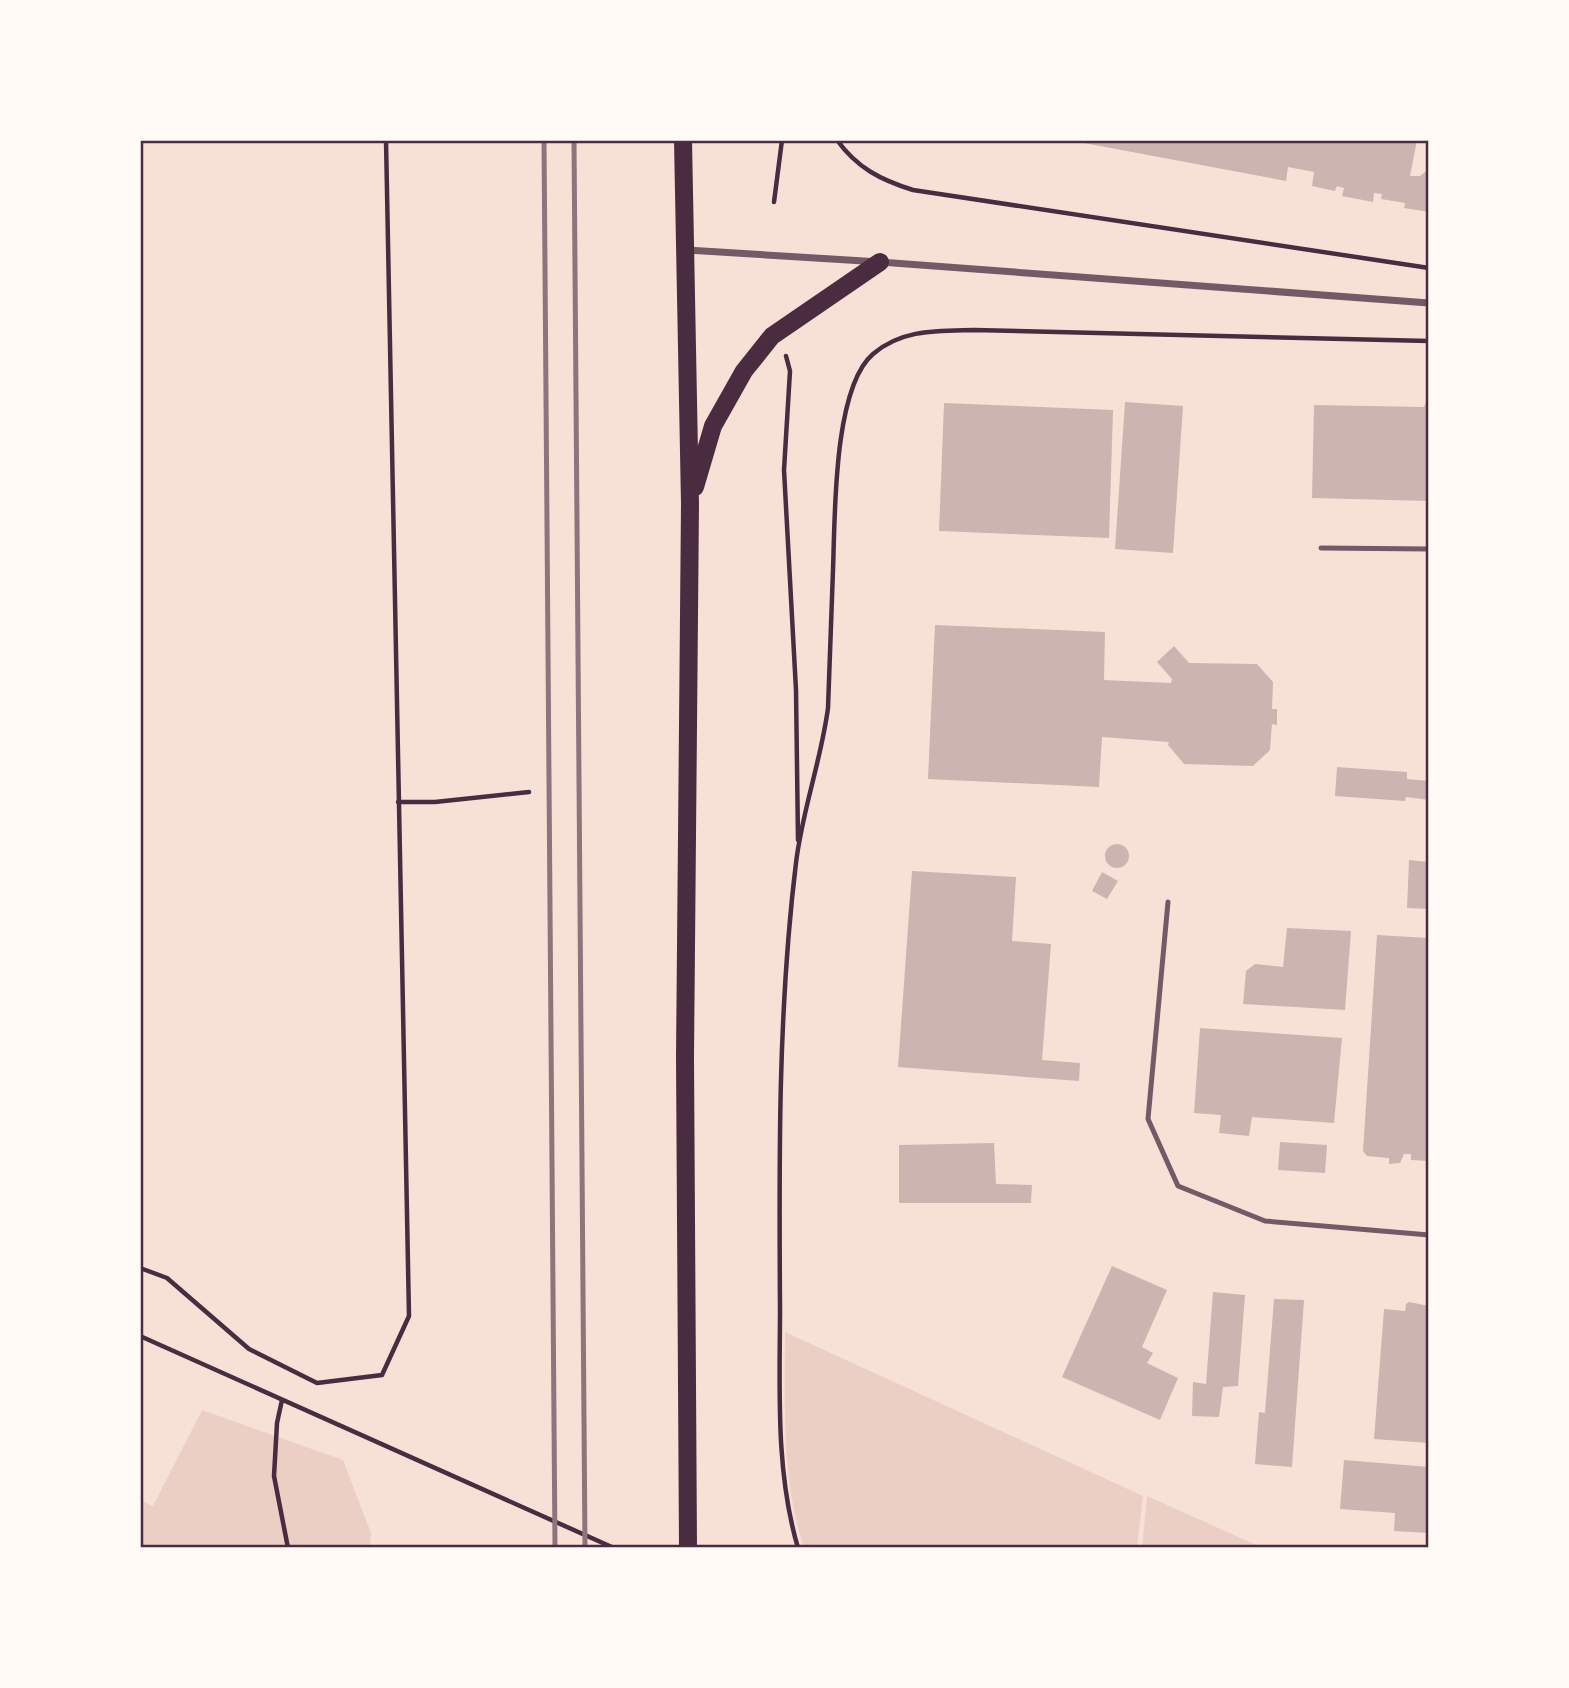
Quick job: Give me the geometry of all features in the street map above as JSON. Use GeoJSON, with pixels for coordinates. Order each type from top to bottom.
{"type":"FeatureCollection","features":[{"type":"Feature","properties":{"kind":"main road"},"geometry":{"type":"LineString","coordinates":[[683,140],[690,504],[685,1057],[688,1548]]}},
{"type":"Feature","properties":{"kind":"main road"},"geometry":{"type":"LineString","coordinates":[[690,504],[713,426],[744,370],[772,336],[880,262]]}},
{"type":"Feature","properties":{"kind":"street"},"geometry":{"type":"LineString","coordinates":[[686,250],[1429,303]]}},
{"type":"Feature","properties":{"kind":"lane"},"geometry":{"type":"LineString","coordinates":[[1321,548],[1429,549]]}},
{"type":"Feature","properties":{"kind":"lane"},"geometry":{"type":"LineString","coordinates":[[1168,902],[1148,1119],[1178,1186],[1265,1221],[1429,1235]]}},
{"type":"Feature","properties":{"kind":"path"},"geometry":{"type":"LineString","coordinates":[[140,1268],[167,1278],[249,1349],[317,1383],[382,1376],[409,1317],[386,140]]}},
{"type":"Feature","properties":{"kind":"path"},"geometry":{"type":"LineString","coordinates":[[774,202],[782,140]]}},
{"type":"Feature","properties":{"kind":"path"},"geometry":{"type":"LineString","coordinates":[[837,140],[849,156],[883,181],[913,190],[1429,268]]}},
{"type":"Feature","properties":{"kind":"path"},"geometry":{"type":"LineString","coordinates":[[798,847],[824,741],[828,708],[837,470],[844,418],[855,383],[870,356],[891,340],[916,332],[974,330],[1429,341]]}},
{"type":"Feature","properties":{"kind":"path"},"geometry":{"type":"LineString","coordinates":[[785,352],[790,371],[784,470],[796,691],[798,847],[786,963],[779,1160],[780,1427],[783,1485],[798,1548]]}},
{"type":"Feature","properties":{"kind":"path"},"geometry":{"type":"LineString","coordinates":[[398,802],[435,802],[529,792]]}},
{"type":"Feature","properties":{"kind":"path"},"geometry":{"type":"LineString","coordinates":[[140,1336],[614,1548]]}},
{"type":"Feature","properties":{"kind":"path"},"geometry":{"type":"LineString","coordinates":[[282,1400],[276,1423],[274,1476],[288,1548]]}},
{"type":"Feature","properties":{"kind":"shaded area"},"geometry":{"type":"Polygon","coordinates":[[[785,1332],[1143,1496],[1137,1548],[804,1548],[791,1495],[788,1468],[785,1332]]]}},
{"type":"Feature","properties":{"kind":"shaded area"},"geometry":{"type":"Polygon","coordinates":[[[202,1410],[343,1460],[371,1533],[370,1548],[140,1548],[140,1500],[153,1506],[202,1410]]]}},
{"type":"Feature","properties":{"kind":"shaded area"},"geometry":{"type":"Polygon","coordinates":[[[1147,1496],[1263,1548],[1142,1548],[1147,1496]]]}},
{"type":"Feature","properties":{"kind":"building"},"geometry":{"type":"Polygon","coordinates":[[[1068,140],[1417,140],[1410,176],[1420,176],[1429,169],[1429,212],[1404,208],[1405,203],[1381,199],[1382,194],[1374,193],[1373,202],[1342,196],[1344,188],[1337,186],[1335,191],[1312,186],[1314,172],[1288,167],[1286,181],[1068,140]]]}},
{"type":"Feature","properties":{"kind":"building"},"geometry":{"type":"Polygon","coordinates":[[[1125,402],[1183,406],[1173,553],[1115,549],[1125,402]]]}},
{"type":"Feature","properties":{"kind":"building"},"geometry":{"type":"Polygon","coordinates":[[[1426,402],[1429,402],[1429,501],[1312,498],[1314,405],[1424,407],[1426,402]]]}},
{"type":"Feature","properties":{"kind":"building"},"geometry":{"type":"Polygon","coordinates":[[[944,403],[1113,410],[1109,538],[939,531],[944,403]]]}},
{"type":"Feature","properties":{"kind":"building"},"geometry":{"type":"Polygon","coordinates":[[[935,625],[1105,632],[1104,680],[1171,683],[1172,679],[1157,662],[1174,646],[1189,663],[1257,664],[1273,682],[1272,709],[1277,709],[1277,725],[1272,724],[1270,750],[1253,766],[1184,764],[1168,745],[1169,742],[1102,737],[1099,787],[928,779],[935,625]]]}},
{"type":"Feature","properties":{"kind":"building"},"geometry":{"type":"Polygon","coordinates":[[[1337,767],[1407,772],[1407,779],[1429,781],[1429,800],[1335,796],[1337,767]]]}},
{"type":"Feature","properties":{"kind":"building"},"geometry":{"type":"Polygon","coordinates":[[[1117,844],[1125,848],[1129,856],[1125,864],[1117,868],[1109,864],[1105,856],[1109,848],[1117,844]]]}},
{"type":"Feature","properties":{"kind":"building"},"geometry":{"type":"Polygon","coordinates":[[[1409,860],[1429,862],[1429,909],[1407,908],[1409,860]]]}},
{"type":"Feature","properties":{"kind":"building"},"geometry":{"type":"Polygon","coordinates":[[[912,871],[1016,877],[1012,941],[1051,944],[1042,1060],[1080,1063],[1079,1081],[898,1067],[912,871]]]}},
{"type":"Feature","properties":{"kind":"building"},"geometry":{"type":"Polygon","coordinates":[[[1102,872],[1118,881],[1107,899],[1092,891],[1102,872]]]}},
{"type":"Feature","properties":{"kind":"building"},"geometry":{"type":"Polygon","coordinates":[[[1287,928],[1351,931],[1345,1010],[1243,1004],[1246,971],[1255,964],[1283,967],[1287,928]]]}},
{"type":"Feature","properties":{"kind":"building"},"geometry":{"type":"Polygon","coordinates":[[[1377,935],[1429,938],[1429,1161],[1411,1160],[1411,1154],[1404,1154],[1400,1163],[1389,1164],[1389,1158],[1367,1156],[1363,1151],[1377,935]]]}},
{"type":"Feature","properties":{"kind":"building"},"geometry":{"type":"Polygon","coordinates":[[[1200,1028],[1342,1038],[1334,1123],[1252,1117],[1249,1136],[1219,1133],[1221,1115],[1194,1113],[1200,1028]]]}},
{"type":"Feature","properties":{"kind":"building"},"geometry":{"type":"Polygon","coordinates":[[[1280,1142],[1327,1145],[1325,1173],[1278,1170],[1280,1142]]]}},
{"type":"Feature","properties":{"kind":"building"},"geometry":{"type":"Polygon","coordinates":[[[994,1143],[996,1184],[1032,1185],[1031,1203],[899,1203],[899,1145],[994,1143]]]}},
{"type":"Feature","properties":{"kind":"building"},"geometry":{"type":"Polygon","coordinates":[[[1112,1266],[1167,1290],[1142,1347],[1153,1353],[1147,1363],[1178,1378],[1160,1420],[1062,1377],[1112,1266]]]}},
{"type":"Feature","properties":{"kind":"building"},"geometry":{"type":"Polygon","coordinates":[[[1213,1292],[1245,1295],[1238,1386],[1223,1387],[1219,1417],[1192,1416],[1193,1382],[1206,1384],[1213,1292]]]}},
{"type":"Feature","properties":{"kind":"building"},"geometry":{"type":"Polygon","coordinates":[[[1274,1299],[1304,1300],[1292,1467],[1255,1464],[1259,1412],[1265,1413],[1274,1299]]]}},
{"type":"Feature","properties":{"kind":"building"},"geometry":{"type":"Polygon","coordinates":[[[1409,1302],[1429,1306],[1429,1443],[1374,1439],[1384,1309],[1405,1311],[1409,1302]]]}},
{"type":"Feature","properties":{"kind":"building"},"geometry":{"type":"Polygon","coordinates":[[[1344,1460],[1429,1467],[1429,1533],[1394,1531],[1395,1513],[1340,1509],[1344,1460]]]}},
{"type":"Feature","properties":{"kind":"railway"},"geometry":{"type":"LineString","coordinates":[[544,140],[555,1548]]}},
{"type":"Feature","properties":{"kind":"railway"},"geometry":{"type":"LineString","coordinates":[[574,140],[585,1548]]}}]}
